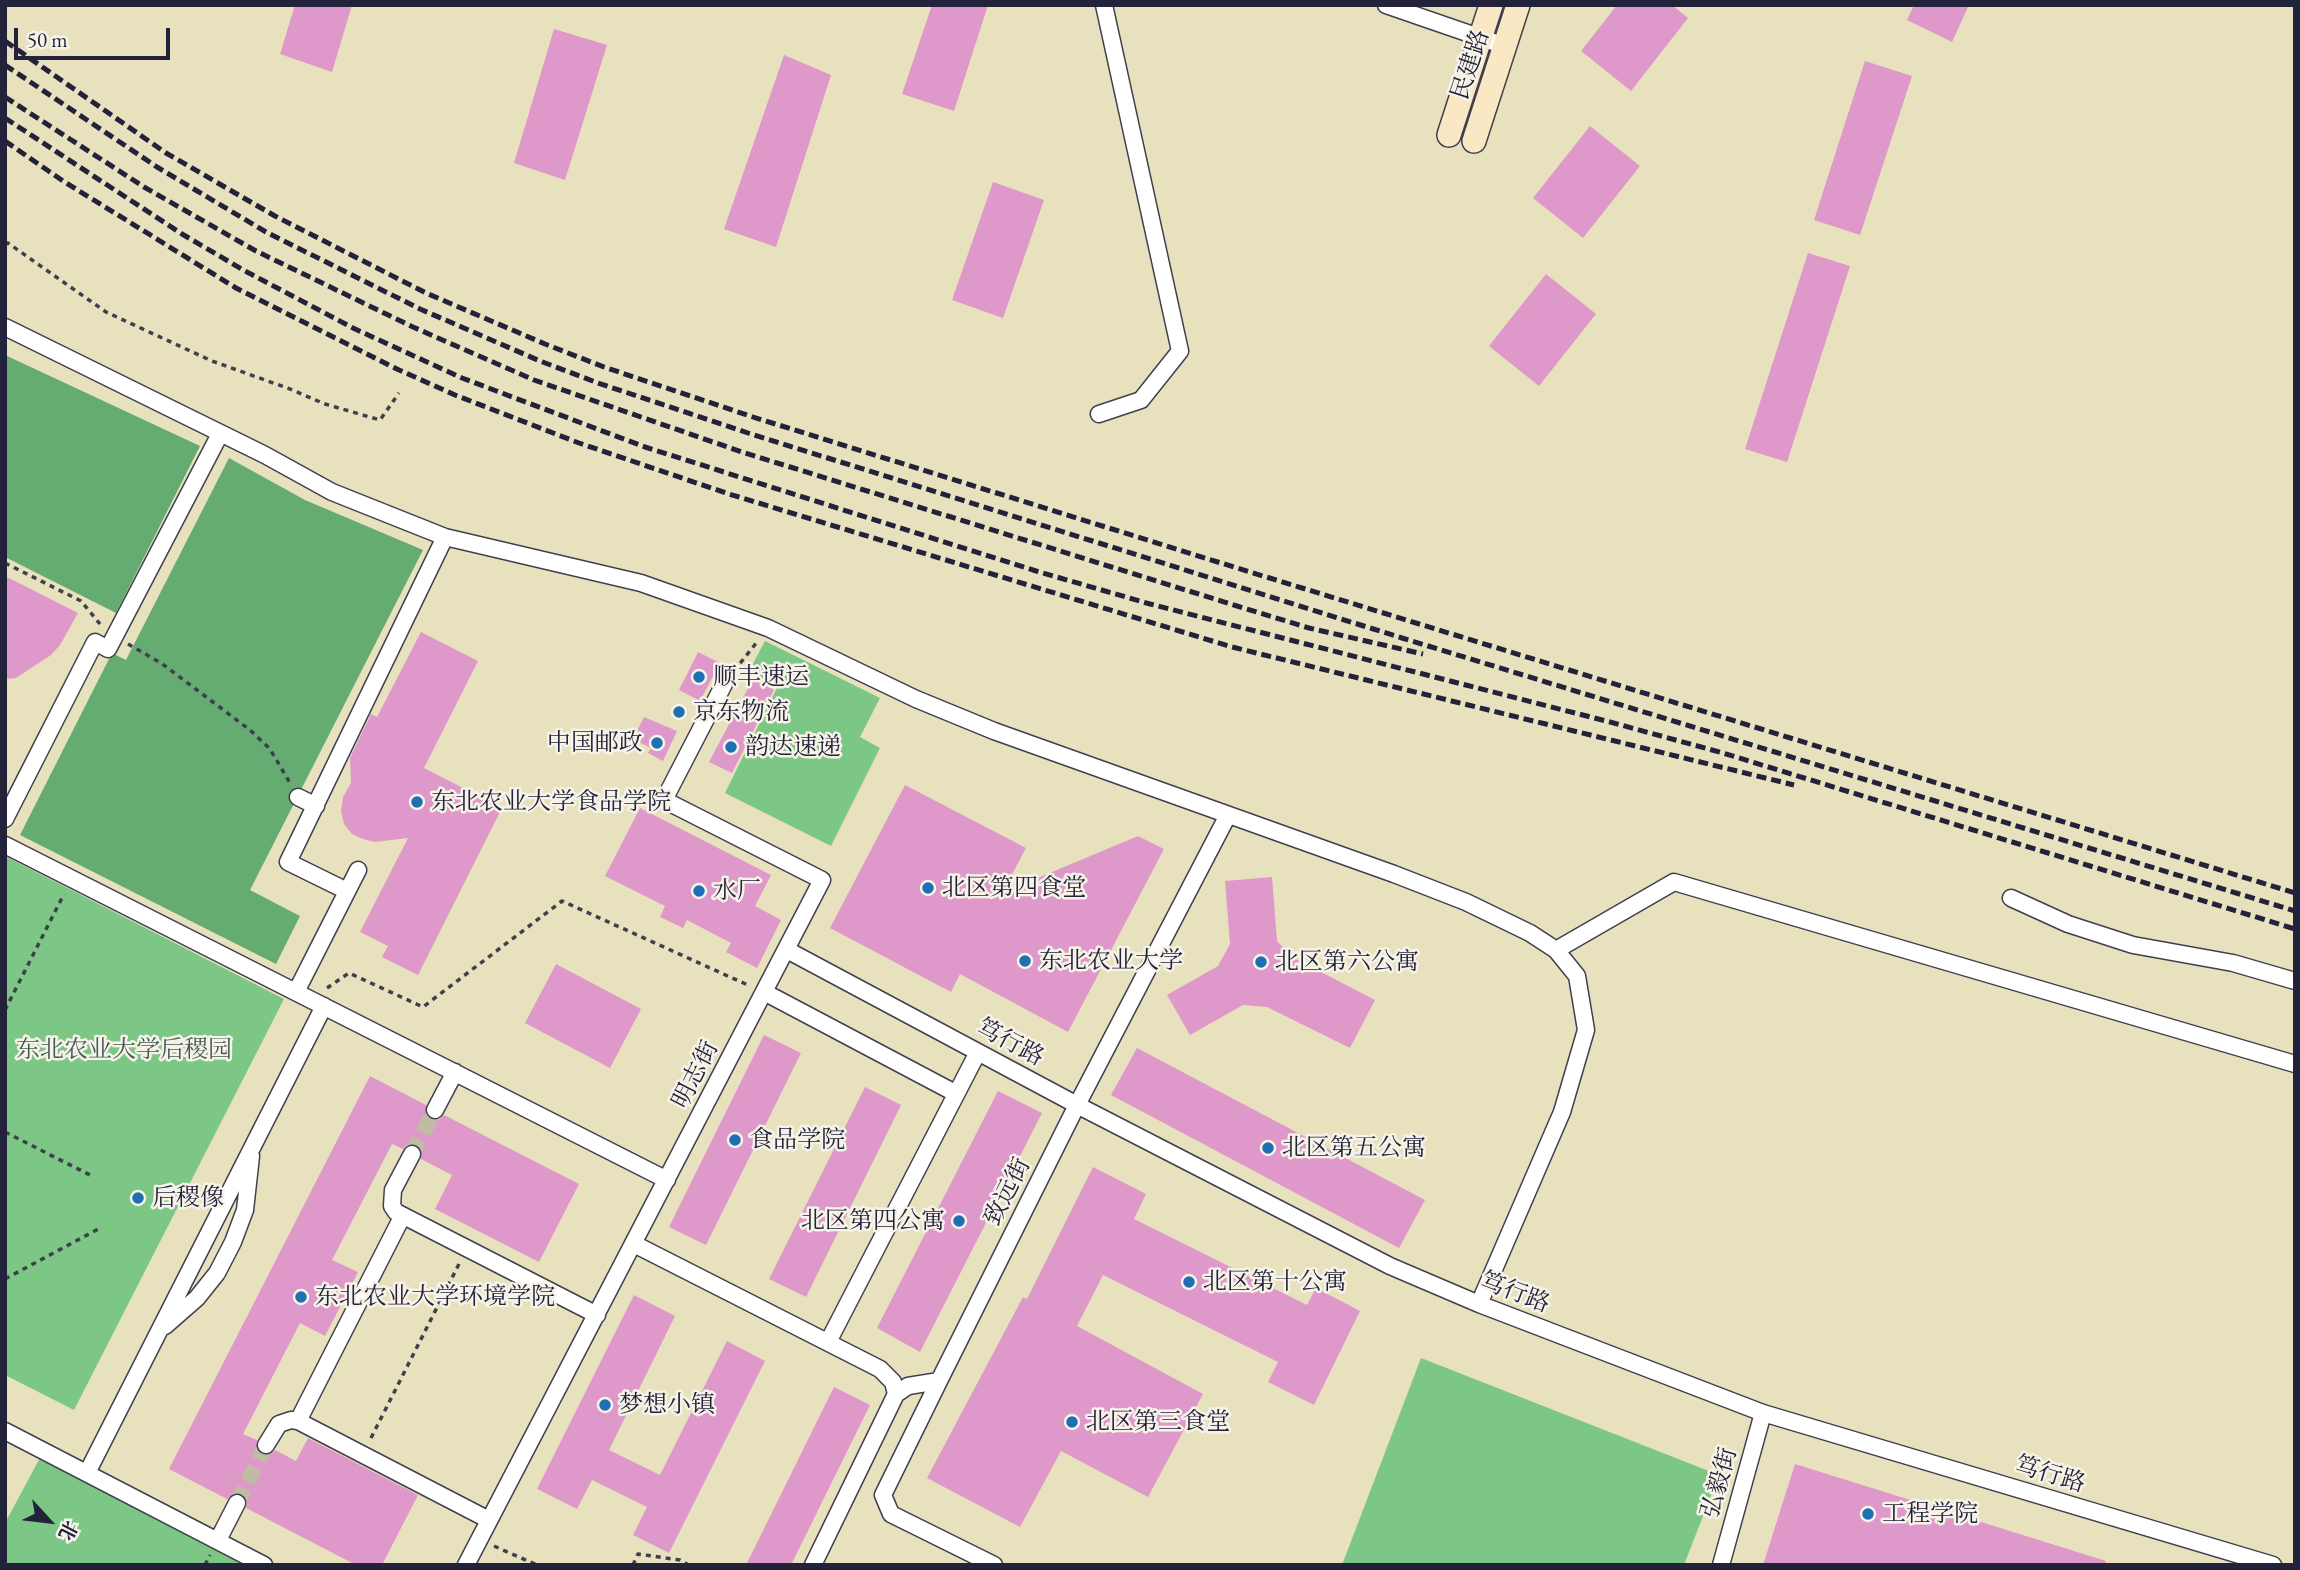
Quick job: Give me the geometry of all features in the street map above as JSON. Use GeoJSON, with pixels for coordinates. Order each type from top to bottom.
{"type":"FeatureCollection","features":[{"type":"Feature","properties":{"kind":"street"},"geometry":{"type":"LineString","coordinates":[[1099,414],[1141,400],[1180,351],[1104,5]]}},
{"type":"Feature","properties":{"kind":"street"},"geometry":{"type":"LineString","coordinates":[[1386,5],[1505,46]]}},
{"type":"Feature","properties":{"kind":"street","name":"民建路"},"geometry":{"type":"LineString","coordinates":[[1449,135],[1491,5]]}},
{"type":"Feature","properties":{"kind":"street","name":"民建路"},"geometry":{"type":"LineString","coordinates":[[1474,141],[1518,5]]}},
{"type":"Feature","properties":{"kind":"street"},"geometry":{"type":"LineString","coordinates":[[5,327],[265,455],[332,492],[446,537],[641,583],[768,628],[916,699],[994,731],[1466,902],[1530,933],[1556,950],[1577,976],[1586,1030],[1562,1112],[1479,1304]]}},
{"type":"Feature","properties":{"kind":"street"},"geometry":{"type":"LineString","coordinates":[[5,819],[95,642],[108,649],[220,434]]}},
{"type":"Feature","properties":{"kind":"street"},"geometry":{"type":"LineString","coordinates":[[348,891],[288,862],[446,537]]}},
{"type":"Feature","properties":{"kind":"street","name":"明志街"},"geometry":{"type":"LineString","coordinates":[[466,1565],[822,880],[664,800],[724,684]]}},
{"type":"Feature","properties":{"kind":"street"},"geometry":{"type":"LineString","coordinates":[[298,797],[316,806]]}},
{"type":"Feature","properties":{"kind":"street","name":"致远街"},"geometry":{"type":"LineString","coordinates":[[994,1565],[891,1514],[883,1495],[1077,1105],[1228,815]]}},
{"type":"Feature","properties":{"kind":"street"},"geometry":{"type":"LineString","coordinates":[[5,845],[667,1180]]}},
{"type":"Feature","properties":{"kind":"street"},"geometry":{"type":"LineString","coordinates":[[86,1473],[251,1150],[358,870]]}},
{"type":"Feature","properties":{"kind":"street"},"geometry":{"type":"LineString","coordinates":[[1556,950],[1674,882],[2295,1064]]}},
{"type":"Feature","properties":{"kind":"street"},"geometry":{"type":"LineString","coordinates":[[2011,898],[2068,924],[2133,945],[2234,963],[2295,981]]}},
{"type":"Feature","properties":{"kind":"street","name":"笃行路"},"geometry":{"type":"LineString","coordinates":[[787,950],[1077,1105],[1390,1266],[1479,1304],[1763,1413],[2273,1565]]}},
{"type":"Feature","properties":{"kind":"street"},"geometry":{"type":"LineString","coordinates":[[764,992],[955,1093]]}},
{"type":"Feature","properties":{"kind":"street"},"geometry":{"type":"LineString","coordinates":[[828,1342],[978,1052]]}},
{"type":"Feature","properties":{"kind":"street"},"geometry":{"type":"LineString","coordinates":[[435,1110],[455,1072]]}},
{"type":"Feature","properties":{"kind":"street"},"geometry":{"type":"LineString","coordinates":[[160,1329],[197,1298],[217,1273],[233,1242],[245,1210],[251,1150]]}},
{"type":"Feature","properties":{"kind":"street"},"geometry":{"type":"LineString","coordinates":[[412,1154],[391,1198],[392,1206],[402,1217],[597,1315]]}},
{"type":"Feature","properties":{"kind":"street"},"geometry":{"type":"LineString","coordinates":[[298,1421],[402,1217]]}},
{"type":"Feature","properties":{"kind":"street"},"geometry":{"type":"LineString","coordinates":[[634,1244],[880,1369],[892,1382],[896,1394]]}},
{"type":"Feature","properties":{"kind":"street"},"geometry":{"type":"LineString","coordinates":[[813,1565],[896,1394],[908,1386],[939,1381]]}},
{"type":"Feature","properties":{"kind":"street","name":"弘毅街"},"geometry":{"type":"LineString","coordinates":[[1721,1565],[1763,1413]]}},
{"type":"Feature","properties":{"kind":"street"},"geometry":{"type":"LineString","coordinates":[[266,1445],[279,1424],[298,1421],[489,1520]]}},
{"type":"Feature","properties":{"kind":"street"},"geometry":{"type":"LineString","coordinates":[[5,1431],[264,1565]]}},
{"type":"Feature","properties":{"kind":"street"},"geometry":{"type":"LineString","coordinates":[[218,1540],[237,1503]]}},
{"type":"Feature","properties":{"kind":"path"},"geometry":{"type":"LineString","coordinates":[[5,244],[8,243],[106,312],[212,361],[325,404],[380,421],[399,393]]}},
{"type":"Feature","properties":{"kind":"path"},"geometry":{"type":"LineString","coordinates":[[5,563],[80,601],[113,639],[136,648],[160,663],[250,730],[270,749],[298,797]]}},
{"type":"Feature","properties":{"kind":"path"},"geometry":{"type":"LineString","coordinates":[[724,684],[768,628]]}},
{"type":"Feature","properties":{"kind":"path"},"geometry":{"type":"LineString","coordinates":[[5,1010],[71,880]]}},
{"type":"Feature","properties":{"kind":"path"},"geometry":{"type":"LineString","coordinates":[[310,999],[349,973],[423,1007],[562,901],[764,992]]}},
{"type":"Feature","properties":{"kind":"path"},"geometry":{"type":"LineString","coordinates":[[5,1132],[92,1175]]}},
{"type":"Feature","properties":{"kind":"path"},"geometry":{"type":"LineString","coordinates":[[5,1279],[102,1227]]}},
{"type":"Feature","properties":{"kind":"path"},"geometry":{"type":"LineString","coordinates":[[362,1454],[467,1249]]}},
{"type":"Feature","properties":{"kind":"path"},"geometry":{"type":"LineString","coordinates":[[5,1273],[10,1276]]}},
{"type":"Feature","properties":{"kind":"path"},"geometry":{"type":"LineString","coordinates":[[479,1539],[537,1565]]}},
{"type":"Feature","properties":{"kind":"path"},"geometry":{"type":"LineString","coordinates":[[633,1565],[638,1555],[680,1560],[690,1565]]}},
{"type":"Feature","properties":{"kind":"green space"},"geometry":{"type":"Polygon","coordinates":[[[5,355],[200,446],[116,613],[5,557],[5,355]]]}},
{"type":"Feature","properties":{"kind":"green space"},"geometry":{"type":"Polygon","coordinates":[[[229,458],[305,500],[423,550],[250,890],[300,916],[276,964],[20,835],[112,653],[126,660],[229,458]]]}},
{"type":"Feature","properties":{"kind":"green space"},"geometry":{"type":"Polygon","coordinates":[[[765,641],[880,698],[860,737],[880,748],[831,846],[725,793],[778,686],[749,671],[765,641]]]}},
{"type":"Feature","properties":{"kind":"green space","name":"东北农业大学后稷园"},"geometry":{"type":"Polygon","coordinates":[[[5,856],[284,999],[74,1410],[5,1375],[5,856]]]}},
{"type":"Feature","properties":{"kind":"green space"},"geometry":{"type":"Polygon","coordinates":[[[1421,1358],[1719,1475],[1684,1565],[1342,1565],[1421,1358]]]}},
{"type":"Feature","properties":{"kind":"green space"},"geometry":{"type":"Polygon","coordinates":[[[41,1456],[258,1565],[5,1565],[5,1523],[41,1456]]]}},
{"type":"Feature","properties":{"kind":"building"},"geometry":{"type":"Polygon","coordinates":[[[295,5],[352,5],[332,72],[280,54],[295,5]]]}},
{"type":"Feature","properties":{"kind":"building"},"geometry":{"type":"Polygon","coordinates":[[[932,5],[988,5],[954,111],[902,94],[932,5]]]}},
{"type":"Feature","properties":{"kind":"building"},"geometry":{"type":"Polygon","coordinates":[[[1617,5],[1672,5],[1688,18],[1631,91],[1581,51],[1617,5]]]}},
{"type":"Feature","properties":{"kind":"building"},"geometry":{"type":"Polygon","coordinates":[[[1914,5],[1969,5],[1952,42],[1907,20],[1914,5]]]}},
{"type":"Feature","properties":{"kind":"building"},"geometry":{"type":"Polygon","coordinates":[[[554,29],[607,45],[565,180],[514,163],[554,29]]]}},
{"type":"Feature","properties":{"kind":"building"},"geometry":{"type":"Polygon","coordinates":[[[784,55],[831,75],[776,247],[724,229],[784,55]]]}},
{"type":"Feature","properties":{"kind":"building"},"geometry":{"type":"Polygon","coordinates":[[[1865,61],[1912,76],[1860,235],[1814,220],[1865,61]]]}},
{"type":"Feature","properties":{"kind":"building"},"geometry":{"type":"Polygon","coordinates":[[[1590,126],[1640,166],[1583,238],[1533,198],[1590,126]]]}},
{"type":"Feature","properties":{"kind":"building"},"geometry":{"type":"Polygon","coordinates":[[[993,182],[1044,200],[1003,318],[952,300],[993,182]]]}},
{"type":"Feature","properties":{"kind":"building"},"geometry":{"type":"Polygon","coordinates":[[[1808,253],[1850,266],[1787,462],[1745,449],[1808,253]]]}},
{"type":"Feature","properties":{"kind":"building"},"geometry":{"type":"Polygon","coordinates":[[[1546,274],[1596,314],[1539,386],[1489,346],[1546,274]]]}},
{"type":"Feature","properties":{"kind":"building"},"geometry":{"type":"Polygon","coordinates":[[[5,576],[78,613],[60,645],[51,655],[16,678],[5,679],[5,576]]]}},
{"type":"Feature","properties":{"kind":"building","name":"东北农业大学食品学院"},"geometry":{"type":"Polygon","coordinates":[[[421,632],[478,661],[424,768],[502,808],[418,975],[382,957],[388,946],[360,932],[408,838],[375,842],[363,839],[352,834],[344,824],[341,811],[343,797],[351,783],[350,758],[371,714],[377,717],[421,632]]]}},
{"type":"Feature","properties":{"kind":"building","name":"顺丰速运"},"geometry":{"type":"Polygon","coordinates":[[[698,652],[720,663],[700,701],[679,690],[698,652]]]}},
{"type":"Feature","properties":{"kind":"building"},"geometry":{"type":"Polygon","coordinates":[[[753,679],[774,690],[732,773],[709,762],[753,679]]]}},
{"type":"Feature","properties":{"kind":"building","name":"中国邮政"},"geometry":{"type":"Polygon","coordinates":[[[644,717],[677,731],[663,761],[648,753],[651,748],[633,739],[644,717]]]}},
{"type":"Feature","properties":{"kind":"building"},"geometry":{"type":"Polygon","coordinates":[[[905,785],[1026,848],[1002,893],[1138,836],[1164,849],[1068,1032],[960,974],[951,992],[830,928],[905,785]]]}},
{"type":"Feature","properties":{"kind":"building","name":"水厂"},"geometry":{"type":"Polygon","coordinates":[[[640,808],[771,875],[755,906],[781,920],[757,968],[726,952],[731,943],[687,920],[683,928],[660,917],[665,906],[605,876],[640,808]]]}},
{"type":"Feature","properties":{"kind":"building","name":"北区第六公寓"},"geometry":{"type":"Polygon","coordinates":[[[1272,877],[1277,941],[1292,957],[1375,1000],[1350,1048],[1267,1007],[1243,1005],[1190,1035],[1167,995],[1218,966],[1230,944],[1225,881],[1272,877]]]}},
{"type":"Feature","properties":{"kind":"building"},"geometry":{"type":"Polygon","coordinates":[[[556,964],[641,1009],[610,1068],[525,1023],[556,964]]]}},
{"type":"Feature","properties":{"kind":"building","name":"食品学院"},"geometry":{"type":"Polygon","coordinates":[[[764,1035],[801,1053],[706,1245],[669,1227],[764,1035]]]}},
{"type":"Feature","properties":{"kind":"building","name":"北区第五公寓"},"geometry":{"type":"Polygon","coordinates":[[[1137,1048],[1425,1200],[1399,1248],[1111,1095],[1137,1048]]]}},
{"type":"Feature","properties":{"kind":"building","name":"东北农业大学环境学院"},"geometry":{"type":"Polygon","coordinates":[[[370,1076],[426,1105],[426,1115],[431,1120],[440,1119],[444,1115],[579,1184],[539,1262],[435,1209],[452,1175],[421,1159],[421,1149],[416,1144],[407,1145],[403,1149],[392,1144],[332,1260],[358,1272],[325,1336],[300,1323],[243,1434],[257,1440],[257,1449],[261,1454],[270,1454],[275,1450],[296,1461],[308,1438],[418,1495],[382,1565],[356,1565],[246,1508],[247,1502],[242,1494],[236,1493],[227,1499],[169,1469],[370,1076]]]}},
{"type":"Feature","properties":{"kind":"building"},"geometry":{"type":"Polygon","coordinates":[[[865,1087],[901,1105],[806,1297],[769,1279],[865,1087]]]}},
{"type":"Feature","properties":{"kind":"building","name":"北区第四公寓"},"geometry":{"type":"Polygon","coordinates":[[[998,1091],[1042,1113],[920,1352],[877,1328],[998,1091]]]}},
{"type":"Feature","properties":{"kind":"building"},"geometry":{"type":"Polygon","coordinates":[[[1093,1167],[1146,1194],[1134,1219],[1307,1305],[1316,1288],[1360,1311],[1314,1405],[1268,1382],[1278,1362],[1103,1275],[1077,1326],[1203,1394],[1148,1497],[1061,1451],[1020,1527],[927,1478],[1023,1297],[1027,1299],[1093,1167]]]}},
{"type":"Feature","properties":{"kind":"building","name":"梦想小镇"},"geometry":{"type":"Polygon","coordinates":[[[634,1295],[675,1316],[609,1450],[660,1475],[727,1341],[765,1361],[669,1553],[633,1535],[647,1507],[592,1480],[577,1509],[537,1489],[634,1295]]]}},
{"type":"Feature","properties":{"kind":"building"},"geometry":{"type":"Polygon","coordinates":[[[834,1387],[870,1405],[791,1565],[746,1565],[834,1387]]]}},
{"type":"Feature","properties":{"kind":"building","name":"工程学院"},"geometry":{"type":"Polygon","coordinates":[[[1795,1464],[2106,1561],[2105,1565],[1763,1565],[1795,1464]]]}},
{"type":"Feature","properties":{"kind":"tunnel"},"geometry":{"type":"LineString","coordinates":[[412,1154],[435,1110]]}},
{"type":"Feature","properties":{"kind":"tunnel"},"geometry":{"type":"LineString","coordinates":[[237,1503],[266,1445]]}},
{"type":"Feature","properties":{"kind":"railway"},"geometry":{"type":"LineString","coordinates":[[5,41],[166,153],[275,216],[426,293],[604,367],[753,417],[1237,568],[2295,893]]}},
{"type":"Feature","properties":{"kind":"railway"},"geometry":{"type":"LineString","coordinates":[[5,65],[157,167],[266,232],[420,309],[598,383],[748,433],[1402,638],[2295,911]]}},
{"type":"Feature","properties":{"kind":"railway"},"geometry":{"type":"LineString","coordinates":[[5,97],[144,187],[256,251],[413,327],[534,380],[742,452],[1237,606],[1309,628],[1423,654]]}},
{"type":"Feature","properties":{"kind":"railway"},"geometry":{"type":"LineString","coordinates":[[5,118],[182,234],[353,328],[462,378],[645,447],[1036,571],[1150,604],[1723,753],[2295,929]]}},
{"type":"Feature","properties":{"kind":"railway"},"geometry":{"type":"LineString","coordinates":[[5,141],[63,181],[236,288],[397,369],[455,395],[579,443],[729,494],[1232,647],[1794,785]]}},
{"type":"Feature","properties":{"kind":"place","name":"顺丰速运"},"geometry":{"type":"Point","coordinates":[699,677]}},
{"type":"Feature","properties":{"kind":"place","name":"京东物流"},"geometry":{"type":"Point","coordinates":[679,712]}},
{"type":"Feature","properties":{"kind":"place","name":"中国邮政"},"geometry":{"type":"Point","coordinates":[657,743]}},
{"type":"Feature","properties":{"kind":"place","name":"韵达速递"},"geometry":{"type":"Point","coordinates":[731,747]}},
{"type":"Feature","properties":{"kind":"place","name":"东北农业大学食品学院"},"geometry":{"type":"Point","coordinates":[417,802]}},
{"type":"Feature","properties":{"kind":"place","name":"北区第四食堂"},"geometry":{"type":"Point","coordinates":[928,888]}},
{"type":"Feature","properties":{"kind":"place","name":"水厂"},"geometry":{"type":"Point","coordinates":[699,891]}},
{"type":"Feature","properties":{"kind":"place","name":"东北农业大学"},"geometry":{"type":"Point","coordinates":[1025,961]}},
{"type":"Feature","properties":{"kind":"place","name":"北区第六公寓"},"geometry":{"type":"Point","coordinates":[1261,962]}},
{"type":"Feature","properties":{"kind":"place","name":"食品学院"},"geometry":{"type":"Point","coordinates":[735,1140]}},
{"type":"Feature","properties":{"kind":"place","name":"北区第五公寓"},"geometry":{"type":"Point","coordinates":[1268,1148]}},
{"type":"Feature","properties":{"kind":"place","name":"后稷像"},"geometry":{"type":"Point","coordinates":[138,1198]}},
{"type":"Feature","properties":{"kind":"place","name":"北区第四公寓"},"geometry":{"type":"Point","coordinates":[959,1221]}},
{"type":"Feature","properties":{"kind":"place","name":"北区第十公寓"},"geometry":{"type":"Point","coordinates":[1189,1282]}},
{"type":"Feature","properties":{"kind":"place","name":"东北农业大学环境学院"},"geometry":{"type":"Point","coordinates":[301,1297]}},
{"type":"Feature","properties":{"kind":"place","name":"梦想小镇"},"geometry":{"type":"Point","coordinates":[605,1405]}},
{"type":"Feature","properties":{"kind":"place","name":"北区第三食堂"},"geometry":{"type":"Point","coordinates":[1072,1422]}},
{"type":"Feature","properties":{"kind":"place","name":"工程学院"},"geometry":{"type":"Point","coordinates":[1868,1514]}}]}
